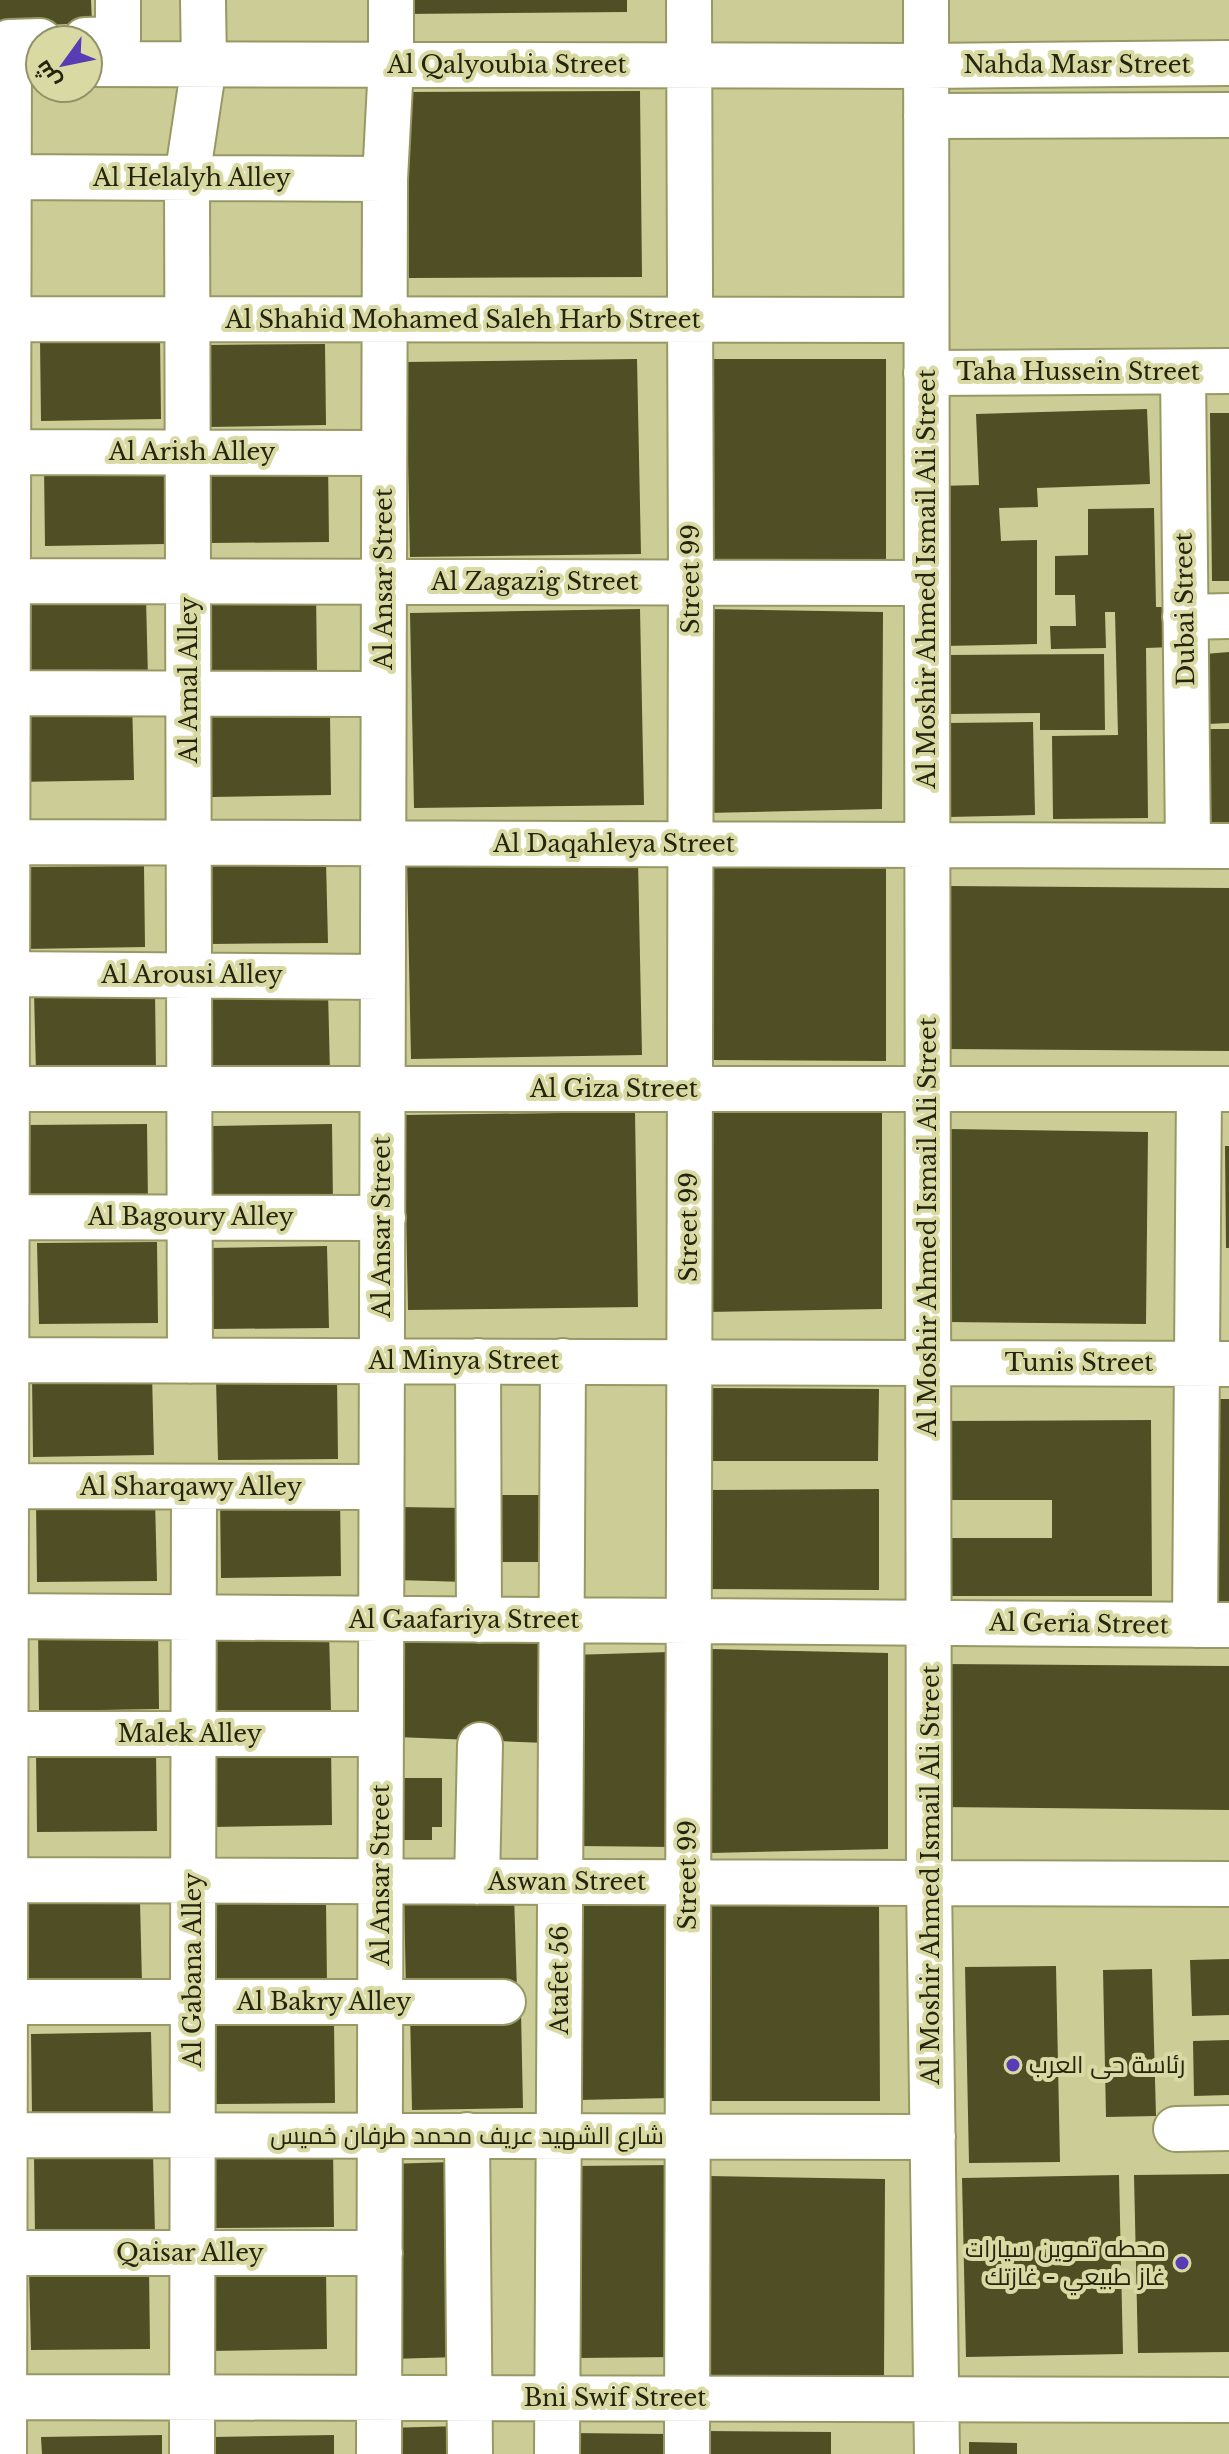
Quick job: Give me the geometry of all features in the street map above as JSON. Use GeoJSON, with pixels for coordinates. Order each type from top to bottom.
{"type":"FeatureCollection","features":[{"type":"Feature","properties":{"kind":"street"},"geometry":{"type":"LineString","coordinates":[[104,39],[118,39],[118,0]]}},
{"type":"Feature","properties":{"kind":"street","name":"Al Amal Alley"},"geometry":{"type":"LineString","coordinates":[[190,1361],[187,178],[204,65],[203,0]]}},
{"type":"Feature","properties":{"kind":"street","name":"Al Ansar Street"},"geometry":{"type":"LineString","coordinates":[[379,2454],[384,320],[391,0]]}},
{"type":"Feature","properties":{"kind":"street","name":"Street 99"},"geometry":{"type":"LineString","coordinates":[[687,2454],[691,844],[689,0]]}},
{"type":"Feature","properties":{"kind":"street","name":"Al Moshir Ahmed Ismail Ali Street"},"geometry":{"type":"LineString","coordinates":[[926,0],[929,1883],[937,2454]]}},
{"type":"Feature","properties":{"kind":"street"},"geometry":{"type":"LineString","coordinates":[[4,2454],[4,177],[22,58]]}},
{"type":"Feature","properties":{"kind":"street","name":"Nahda Masr Street"},"geometry":{"type":"LineString","coordinates":[[926,66],[1229,63]]}},
{"type":"Feature","properties":{"kind":"street","name":"Al Qalyoubia Street"},"geometry":{"type":"LineString","coordinates":[[104,64],[926,66]]}},
{"type":"Feature","properties":{"kind":"street","name":"Nahda Masr Street"},"geometry":{"type":"LineString","coordinates":[[926,116],[1229,115]]}},
{"type":"Feature","properties":{"kind":"street","name":"Al Helalyh Alley"},"geometry":{"type":"LineString","coordinates":[[4,177],[385,179]]}},
{"type":"Feature","properties":{"kind":"street","name":"Al Shahid Mohamed Saleh Harb Street"},"geometry":{"type":"LineString","coordinates":[[4,319],[926,320]]}},
{"type":"Feature","properties":{"kind":"street","name":"Taha Hussein Street"},"geometry":{"type":"LineString","coordinates":[[926,373],[1229,371]]}},
{"type":"Feature","properties":{"kind":"street","name":"Dubai Street"},"geometry":{"type":"LineString","coordinates":[[1183,372],[1185,617],[1209,846]]}},
{"type":"Feature","properties":{"kind":"street","name":"Al Arish Alley"},"geometry":{"type":"LineString","coordinates":[[4,452],[384,453]]}},
{"type":"Feature","properties":{"kind":"street","name":"Al Zagazig Street"},"geometry":{"type":"LineString","coordinates":[[4,581],[927,583]]}},
{"type":"Feature","properties":{"kind":"street"},"geometry":{"type":"LineString","coordinates":[[1185,617],[1229,616]]}},
{"type":"Feature","properties":{"kind":"street"},"geometry":{"type":"LineString","coordinates":[[4,693],[383,694]]}},
{"type":"Feature","properties":{"kind":"street","name":"Al Daqahleya Street"},"geometry":{"type":"LineString","coordinates":[[4,842],[1209,846]]}},
{"type":"Feature","properties":{"kind":"street","name":"Al Arousi Alley"},"geometry":{"type":"LineString","coordinates":[[3,974],[383,977]]}},
{"type":"Feature","properties":{"kind":"street","name":"Al Giza Street"},"geometry":{"type":"LineString","coordinates":[[4,1089],[1214,1089]]}},
{"type":"Feature","properties":{"kind":"street"},"geometry":{"type":"LineString","coordinates":[[1212,1625],[1214,1089]]}},
{"type":"Feature","properties":{"kind":"street","name":"Al Bagoury Alley"},"geometry":{"type":"LineString","coordinates":[[4,1217],[383,1218]]}},
{"type":"Feature","properties":{"kind":"street","name":"Al Minya Street"},"geometry":{"type":"LineString","coordinates":[[3,1360],[928,1362]]}},
{"type":"Feature","properties":{"kind":"street"},"geometry":{"type":"LineString","coordinates":[[478,1361],[479,1620]]}},
{"type":"Feature","properties":{"kind":"street","name":"Atafet 56"},"geometry":{"type":"LineString","coordinates":[[557,2454],[563,1361]]}},
{"type":"Feature","properties":{"kind":"street","name":"Tunis Street"},"geometry":{"type":"LineString","coordinates":[[928,1362],[1213,1364]]}},
{"type":"Feature","properties":{"kind":"street","name":"Al Sharqawy Alley"},"geometry":{"type":"LineString","coordinates":[[3,1486],[381,1487]]}},
{"type":"Feature","properties":{"kind":"street","name":"Al Gabana Alley"},"geometry":{"type":"LineString","coordinates":[[192,2454],[194,1487]]}},
{"type":"Feature","properties":{"kind":"street","name":"Al Gaafariya Street"},"geometry":{"type":"LineString","coordinates":[[3,1616],[929,1622]]}},
{"type":"Feature","properties":{"kind":"street","name":"Al Geria Street"},"geometry":{"type":"LineString","coordinates":[[929,1622],[1212,1625]]}},
{"type":"Feature","properties":{"kind":"street","name":"Malek Alley"},"geometry":{"type":"LineString","coordinates":[[3,1734],[381,1734]]}},
{"type":"Feature","properties":{"kind":"street"},"geometry":{"type":"LineString","coordinates":[[477,1882],[480,1745]]}},
{"type":"Feature","properties":{"kind":"street","name":"Aswan Street"},"geometry":{"type":"LineString","coordinates":[[2,1880],[1229,1884]]}},
{"type":"Feature","properties":{"kind":"street","name":"Al Bakry Alley"},"geometry":{"type":"LineString","coordinates":[[3,2002],[503,2002]]}},
{"type":"Feature","properties":{"kind":"street"},"geometry":{"type":"LineString","coordinates":[[1176,2129],[1229,2128]]}},
{"type":"Feature","properties":{"kind":"street","name":"شارع الشهيد عريف محمد طرفان خميس"},"geometry":{"type":"LineString","coordinates":[[2,2135],[933,2137]]}},
{"type":"Feature","properties":{"kind":"street"},"geometry":{"type":"LineString","coordinates":[[467,2135],[470,2454]]}},
{"type":"Feature","properties":{"kind":"street","name":"Qaisar Alley"},"geometry":{"type":"LineString","coordinates":[[2,2253],[380,2253]]}},
{"type":"Feature","properties":{"kind":"street","name":"Bni Swif Street"},"geometry":{"type":"LineString","coordinates":[[2,2397],[1229,2400]]}},
{"type":"Feature","properties":{"kind":"building"},"geometry":{"type":"Polygon","coordinates":[[[0,0],[91,0],[92,23],[0,27],[0,0]]]}},
{"type":"Feature","properties":{"kind":"building"},"geometry":{"type":"Polygon","coordinates":[[[403,0],[627,0],[627,12],[404,14],[403,0]]]}},
{"type":"Feature","properties":{"kind":"building"},"geometry":{"type":"Polygon","coordinates":[[[640,91],[642,277],[409,278],[407,92],[640,91]]]}},
{"type":"Feature","properties":{"kind":"building"},"geometry":{"type":"Polygon","coordinates":[[[160,337],[161,419],[41,421],[40,339],[160,337]]]}},
{"type":"Feature","properties":{"kind":"building"},"geometry":{"type":"Polygon","coordinates":[[[325,344],[326,425],[206,427],[205,345],[325,344]]]}},
{"type":"Feature","properties":{"kind":"building"},"geometry":{"type":"Polygon","coordinates":[[[637,359],[641,554],[410,557],[406,362],[637,359]]]}},
{"type":"Feature","properties":{"kind":"building"},"geometry":{"type":"Polygon","coordinates":[[[710,359],[886,359],[886,560],[710,560],[710,359]]]}},
{"type":"Feature","properties":{"kind":"building"},"geometry":{"type":"Polygon","coordinates":[[[1147,409],[1150,484],[1037,488],[1038,507],[999,508],[1001,541],[1037,540],[1037,644],[943,646],[937,486],[979,485],[976,414],[1147,409]]]}},
{"type":"Feature","properties":{"kind":"building"},"geometry":{"type":"Polygon","coordinates":[[[1210,413],[1229,413],[1229,581],[1212,581],[1210,413]]]}},
{"type":"Feature","properties":{"kind":"building"},"geometry":{"type":"Polygon","coordinates":[[[328,460],[329,542],[209,543],[208,462],[328,460]]]}},
{"type":"Feature","properties":{"kind":"building"},"geometry":{"type":"Polygon","coordinates":[[[164,462],[165,544],[45,546],[44,464],[164,462]]]}},
{"type":"Feature","properties":{"kind":"building"},"geometry":{"type":"Polygon","coordinates":[[[1154,508],[1156,607],[1172,607],[1172,647],[1146,648],[1148,818],[1053,819],[1052,736],[1118,735],[1115,612],[1105,612],[1106,648],[1051,649],[1050,626],[1076,626],[1075,595],[1055,595],[1055,556],[1088,555],[1088,509],[1154,508]]]}},
{"type":"Feature","properties":{"kind":"building"},"geometry":{"type":"Polygon","coordinates":[[[316,590],[317,671],[197,673],[196,591],[316,590]]]}},
{"type":"Feature","properties":{"kind":"building"},"geometry":{"type":"Polygon","coordinates":[[[146,598],[148,679],[27,681],[26,599],[146,598]]]}},
{"type":"Feature","properties":{"kind":"building"},"geometry":{"type":"Polygon","coordinates":[[[640,609],[644,805],[414,808],[410,613],[640,609]]]}},
{"type":"Feature","properties":{"kind":"building"},"geometry":{"type":"Polygon","coordinates":[[[707,609],[883,612],[882,809],[706,813],[707,609]]]}},
{"type":"Feature","properties":{"kind":"building"},"geometry":{"type":"Polygon","coordinates":[[[1229,652],[1229,723],[1207,724],[1205,654],[1229,652]]]}},
{"type":"Feature","properties":{"kind":"building"},"geometry":{"type":"Polygon","coordinates":[[[1104,654],[1105,730],[1040,730],[1040,713],[948,714],[947,655],[1104,654]]]}},
{"type":"Feature","properties":{"kind":"building"},"geometry":{"type":"Polygon","coordinates":[[[132,698],[134,780],[14,782],[12,700],[132,698]]]}},
{"type":"Feature","properties":{"kind":"building"},"geometry":{"type":"Polygon","coordinates":[[[330,714],[331,795],[212,797],[210,715],[330,714]]]}},
{"type":"Feature","properties":{"kind":"building"},"geometry":{"type":"Polygon","coordinates":[[[1033,722],[1035,815],[947,817],[945,723],[1033,722]]]}},
{"type":"Feature","properties":{"kind":"building"},"geometry":{"type":"Polygon","coordinates":[[[1207,729],[1229,729],[1229,822],[1210,823],[1207,729]]]}},
{"type":"Feature","properties":{"kind":"building"},"geometry":{"type":"Polygon","coordinates":[[[638,860],[642,1055],[411,1059],[407,863],[638,860]]]}},
{"type":"Feature","properties":{"kind":"building"},"geometry":{"type":"Polygon","coordinates":[[[710,860],[886,860],[886,1061],[710,1060],[710,860]]]}},
{"type":"Feature","properties":{"kind":"building"},"geometry":{"type":"Polygon","coordinates":[[[326,861],[328,943],[208,944],[206,863],[326,861]]]}},
{"type":"Feature","properties":{"kind":"building"},"geometry":{"type":"Polygon","coordinates":[[[144,866],[145,947],[25,949],[24,867],[144,866]]]}},
{"type":"Feature","properties":{"kind":"building"},"geometry":{"type":"Polygon","coordinates":[[[947,886],[1229,888],[1229,1051],[947,1049],[947,886]]]}},
{"type":"Feature","properties":{"kind":"building"},"geometry":{"type":"Polygon","coordinates":[[[155,990],[156,1072],[36,1073],[34,992],[155,990]]]}},
{"type":"Feature","properties":{"kind":"building"},"geometry":{"type":"Polygon","coordinates":[[[328,991],[330,1073],[209,1074],[208,993],[328,991]]]}},
{"type":"Feature","properties":{"kind":"building"},"geometry":{"type":"Polygon","coordinates":[[[706,1109],[882,1112],[882,1309],[705,1312],[706,1109]]]}},
{"type":"Feature","properties":{"kind":"building"},"geometry":{"type":"Polygon","coordinates":[[[635,1112],[638,1307],[408,1310],[404,1115],[635,1112]]]}},
{"type":"Feature","properties":{"kind":"building"},"geometry":{"type":"Polygon","coordinates":[[[147,1124],[148,1205],[28,1207],[27,1125],[147,1124]]]}},
{"type":"Feature","properties":{"kind":"building"},"geometry":{"type":"Polygon","coordinates":[[[332,1124],[333,1205],[213,1207],[212,1126],[332,1124]]]}},
{"type":"Feature","properties":{"kind":"building"},"geometry":{"type":"Polygon","coordinates":[[[949,1129],[1148,1132],[1146,1324],[947,1322],[949,1129]]]}},
{"type":"Feature","properties":{"kind":"building"},"geometry":{"type":"Polygon","coordinates":[[[1225,1146],[1229,1146],[1229,1248],[1226,1248],[1225,1146]]]}},
{"type":"Feature","properties":{"kind":"building"},"geometry":{"type":"Polygon","coordinates":[[[157,1242],[158,1323],[39,1324],[37,1243],[157,1242]]]}},
{"type":"Feature","properties":{"kind":"building"},"geometry":{"type":"Polygon","coordinates":[[[327,1246],[329,1328],[209,1329],[207,1248],[327,1246]]]}},
{"type":"Feature","properties":{"kind":"building"},"geometry":{"type":"Polygon","coordinates":[[[152,1374],[154,1455],[33,1457],[32,1375],[152,1374]]]}},
{"type":"Feature","properties":{"kind":"building"},"geometry":{"type":"Polygon","coordinates":[[[337,1377],[338,1459],[218,1460],[216,1379],[337,1377]]]}},
{"type":"Feature","properties":{"kind":"building"},"geometry":{"type":"Polygon","coordinates":[[[704,1388],[879,1389],[878,1461],[704,1461],[704,1388]]]}},
{"type":"Feature","properties":{"kind":"building"},"geometry":{"type":"Polygon","coordinates":[[[1210,1399],[1229,1399],[1229,1612],[1214,1612],[1210,1399]]]}},
{"type":"Feature","properties":{"kind":"building"},"geometry":{"type":"Polygon","coordinates":[[[1151,1420],[1152,1596],[947,1596],[947,1538],[1052,1538],[1052,1500],[939,1500],[939,1421],[1151,1420]]]}},
{"type":"Feature","properties":{"kind":"building"},"geometry":{"type":"Polygon","coordinates":[[[879,1489],[879,1590],[703,1589],[703,1490],[879,1489]]]}},
{"type":"Feature","properties":{"kind":"building"},"geometry":{"type":"Polygon","coordinates":[[[340,1494],[341,1576],[221,1578],[220,1496],[340,1494]]]}},
{"type":"Feature","properties":{"kind":"building"},"geometry":{"type":"Polygon","coordinates":[[[484,1495],[548,1495],[552,1562],[487,1562],[484,1495]]]}},
{"type":"Feature","properties":{"kind":"building"},"geometry":{"type":"Polygon","coordinates":[[[155,1499],[157,1581],[37,1582],[36,1501],[155,1499]]]}},
{"type":"Feature","properties":{"kind":"building"},"geometry":{"type":"Polygon","coordinates":[[[397,1507],[466,1508],[466,1582],[397,1580],[397,1507]]]}},
{"type":"Feature","properties":{"kind":"building"},"geometry":{"type":"Polygon","coordinates":[[[158,1628],[159,1709],[39,1711],[38,1629],[158,1628]]]}},
{"type":"Feature","properties":{"kind":"building"},"geometry":{"type":"Polygon","coordinates":[[[545,1628],[545,1743],[397,1737],[391,1633],[545,1628]]]}},
{"type":"Feature","properties":{"kind":"building"},"geometry":{"type":"Polygon","coordinates":[[[329,1630],[331,1712],[211,1713],[209,1632],[329,1630]]]}},
{"type":"Feature","properties":{"kind":"building"},"geometry":{"type":"Polygon","coordinates":[[[712,1649],[888,1653],[888,1849],[711,1853],[712,1649]]]}},
{"type":"Feature","properties":{"kind":"building"},"geometry":{"type":"Polygon","coordinates":[[[670,1652],[674,1847],[580,1846],[571,1655],[670,1652]]]}},
{"type":"Feature","properties":{"kind":"building"},"geometry":{"type":"Polygon","coordinates":[[[941,1664],[1229,1666],[1229,1810],[940,1807],[941,1664]]]}},
{"type":"Feature","properties":{"kind":"building"},"geometry":{"type":"Polygon","coordinates":[[[331,1744],[332,1825],[212,1827],[211,1745],[331,1744]]]}},
{"type":"Feature","properties":{"kind":"building"},"geometry":{"type":"Polygon","coordinates":[[[156,1749],[157,1831],[37,1832],[36,1751],[156,1749]]]}},
{"type":"Feature","properties":{"kind":"building"},"geometry":{"type":"Polygon","coordinates":[[[390,1778],[442,1778],[442,1827],[432,1827],[432,1840],[389,1840],[390,1778]]]}},
{"type":"Feature","properties":{"kind":"building"},"geometry":{"type":"Polygon","coordinates":[[[514,1894],[517,1992],[406,1991],[404,1895],[514,1894]]]}},
{"type":"Feature","properties":{"kind":"building"},"geometry":{"type":"Polygon","coordinates":[[[704,1900],[879,1901],[880,2101],[704,2101],[704,1900]]]}},
{"type":"Feature","properties":{"kind":"building"},"geometry":{"type":"Polygon","coordinates":[[[140,1902],[142,1983],[21,1985],[20,1903],[140,1902]]]}},
{"type":"Feature","properties":{"kind":"building"},"geometry":{"type":"Polygon","coordinates":[[[326,1902],[327,1984],[207,1985],[206,1903],[326,1902]]]}},
{"type":"Feature","properties":{"kind":"building"},"geometry":{"type":"Polygon","coordinates":[[[665,1903],[669,2098],[578,2100],[575,1904],[665,1903]]]}},
{"type":"Feature","properties":{"kind":"building"},"geometry":{"type":"Polygon","coordinates":[[[1229,1959],[1229,2015],[1192,2016],[1190,1960],[1229,1959]]]}},
{"type":"Feature","properties":{"kind":"building","name":"رئاسة حى العرب"},"geometry":{"type":"Polygon","coordinates":[[[1056,1966],[1060,2162],[969,2163],[965,1967],[1056,1966]]]}},
{"type":"Feature","properties":{"kind":"building"},"geometry":{"type":"Polygon","coordinates":[[[1152,1969],[1156,2116],[1106,2117],[1103,1970],[1152,1969]]]}},
{"type":"Feature","properties":{"kind":"building"},"geometry":{"type":"Polygon","coordinates":[[[410,2011],[521,2012],[523,2108],[412,2110],[410,2011]]]}},
{"type":"Feature","properties":{"kind":"building"},"geometry":{"type":"Polygon","coordinates":[[[334,2021],[335,2103],[215,2104],[214,2022],[334,2021]]]}},
{"type":"Feature","properties":{"kind":"building"},"geometry":{"type":"Polygon","coordinates":[[[151,2032],[153,2114],[32,2115],[31,2034],[151,2032]]]}},
{"type":"Feature","properties":{"kind":"building"},"geometry":{"type":"Polygon","coordinates":[[[1229,2040],[1229,2095],[1194,2096],[1193,2041],[1229,2040]]]}},
{"type":"Feature","properties":{"kind":"building"},"geometry":{"type":"Polygon","coordinates":[[[333,2146],[334,2227],[214,2228],[213,2148],[333,2146]]]}},
{"type":"Feature","properties":{"kind":"building"},"geometry":{"type":"Polygon","coordinates":[[[153,2153],[155,2235],[35,2236],[34,2155],[153,2153]]]}},
{"type":"Feature","properties":{"kind":"building"},"geometry":{"type":"Polygon","coordinates":[[[453,2162],[458,2357],[391,2359],[387,2164],[453,2162]]]}},
{"type":"Feature","properties":{"kind":"building"},"geometry":{"type":"Polygon","coordinates":[[[672,2165],[675,2357],[578,2358],[576,2166],[672,2165]]]}},
{"type":"Feature","properties":{"kind":"building","name":"محطه تموين سيارات غاز طبيعي - غازتك"},"geometry":{"type":"Polygon","coordinates":[[[1229,2174],[1229,2352],[1138,2353],[1134,2175],[1229,2174]]]}},
{"type":"Feature","properties":{"kind":"building"},"geometry":{"type":"Polygon","coordinates":[[[1119,2175],[1123,2354],[966,2357],[962,2178],[1119,2175]]]}},
{"type":"Feature","properties":{"kind":"building"},"geometry":{"type":"Polygon","coordinates":[[[708,2176],[885,2179],[884,2376],[707,2379],[708,2176]]]}},
{"type":"Feature","properties":{"kind":"building"},"geometry":{"type":"Polygon","coordinates":[[[149,2267],[150,2349],[31,2350],[29,2269],[149,2267]]]}},
{"type":"Feature","properties":{"kind":"building"},"geometry":{"type":"Polygon","coordinates":[[[326,2268],[327,2349],[207,2351],[206,2269],[326,2268]]]}},
{"type":"Feature","properties":{"kind":"building"},"geometry":{"type":"Polygon","coordinates":[[[462,2426],[462,2454],[384,2454],[383,2428],[462,2426]]]}},
{"type":"Feature","properties":{"kind":"building"},"geometry":{"type":"Polygon","coordinates":[[[705,2431],[831,2432],[831,2454],[705,2454],[705,2431]]]}},
{"type":"Feature","properties":{"kind":"building"},"geometry":{"type":"Polygon","coordinates":[[[569,2433],[668,2434],[668,2454],[570,2454],[569,2433]]]}},
{"type":"Feature","properties":{"kind":"building"},"geometry":{"type":"Polygon","coordinates":[[[162,2435],[162,2454],[42,2454],[41,2437],[162,2435]]]}},
{"type":"Feature","properties":{"kind":"building"},"geometry":{"type":"Polygon","coordinates":[[[334,2435],[334,2454],[214,2454],[214,2437],[334,2435]]]}},
{"type":"Feature","properties":{"kind":"building"},"geometry":{"type":"Polygon","coordinates":[[[969,2442],[1017,2443],[1017,2454],[969,2454],[969,2442]]]}},
{"type":"Feature","properties":{"kind":"place","name":"رئاسة حى العرب"},"geometry":{"type":"Point","coordinates":[1013,2065]}},
{"type":"Feature","properties":{"kind":"place","name":"محطه تموين سيارات غاز طبيعي - غازتك"},"geometry":{"type":"Point","coordinates":[1182,2263]}}]}
